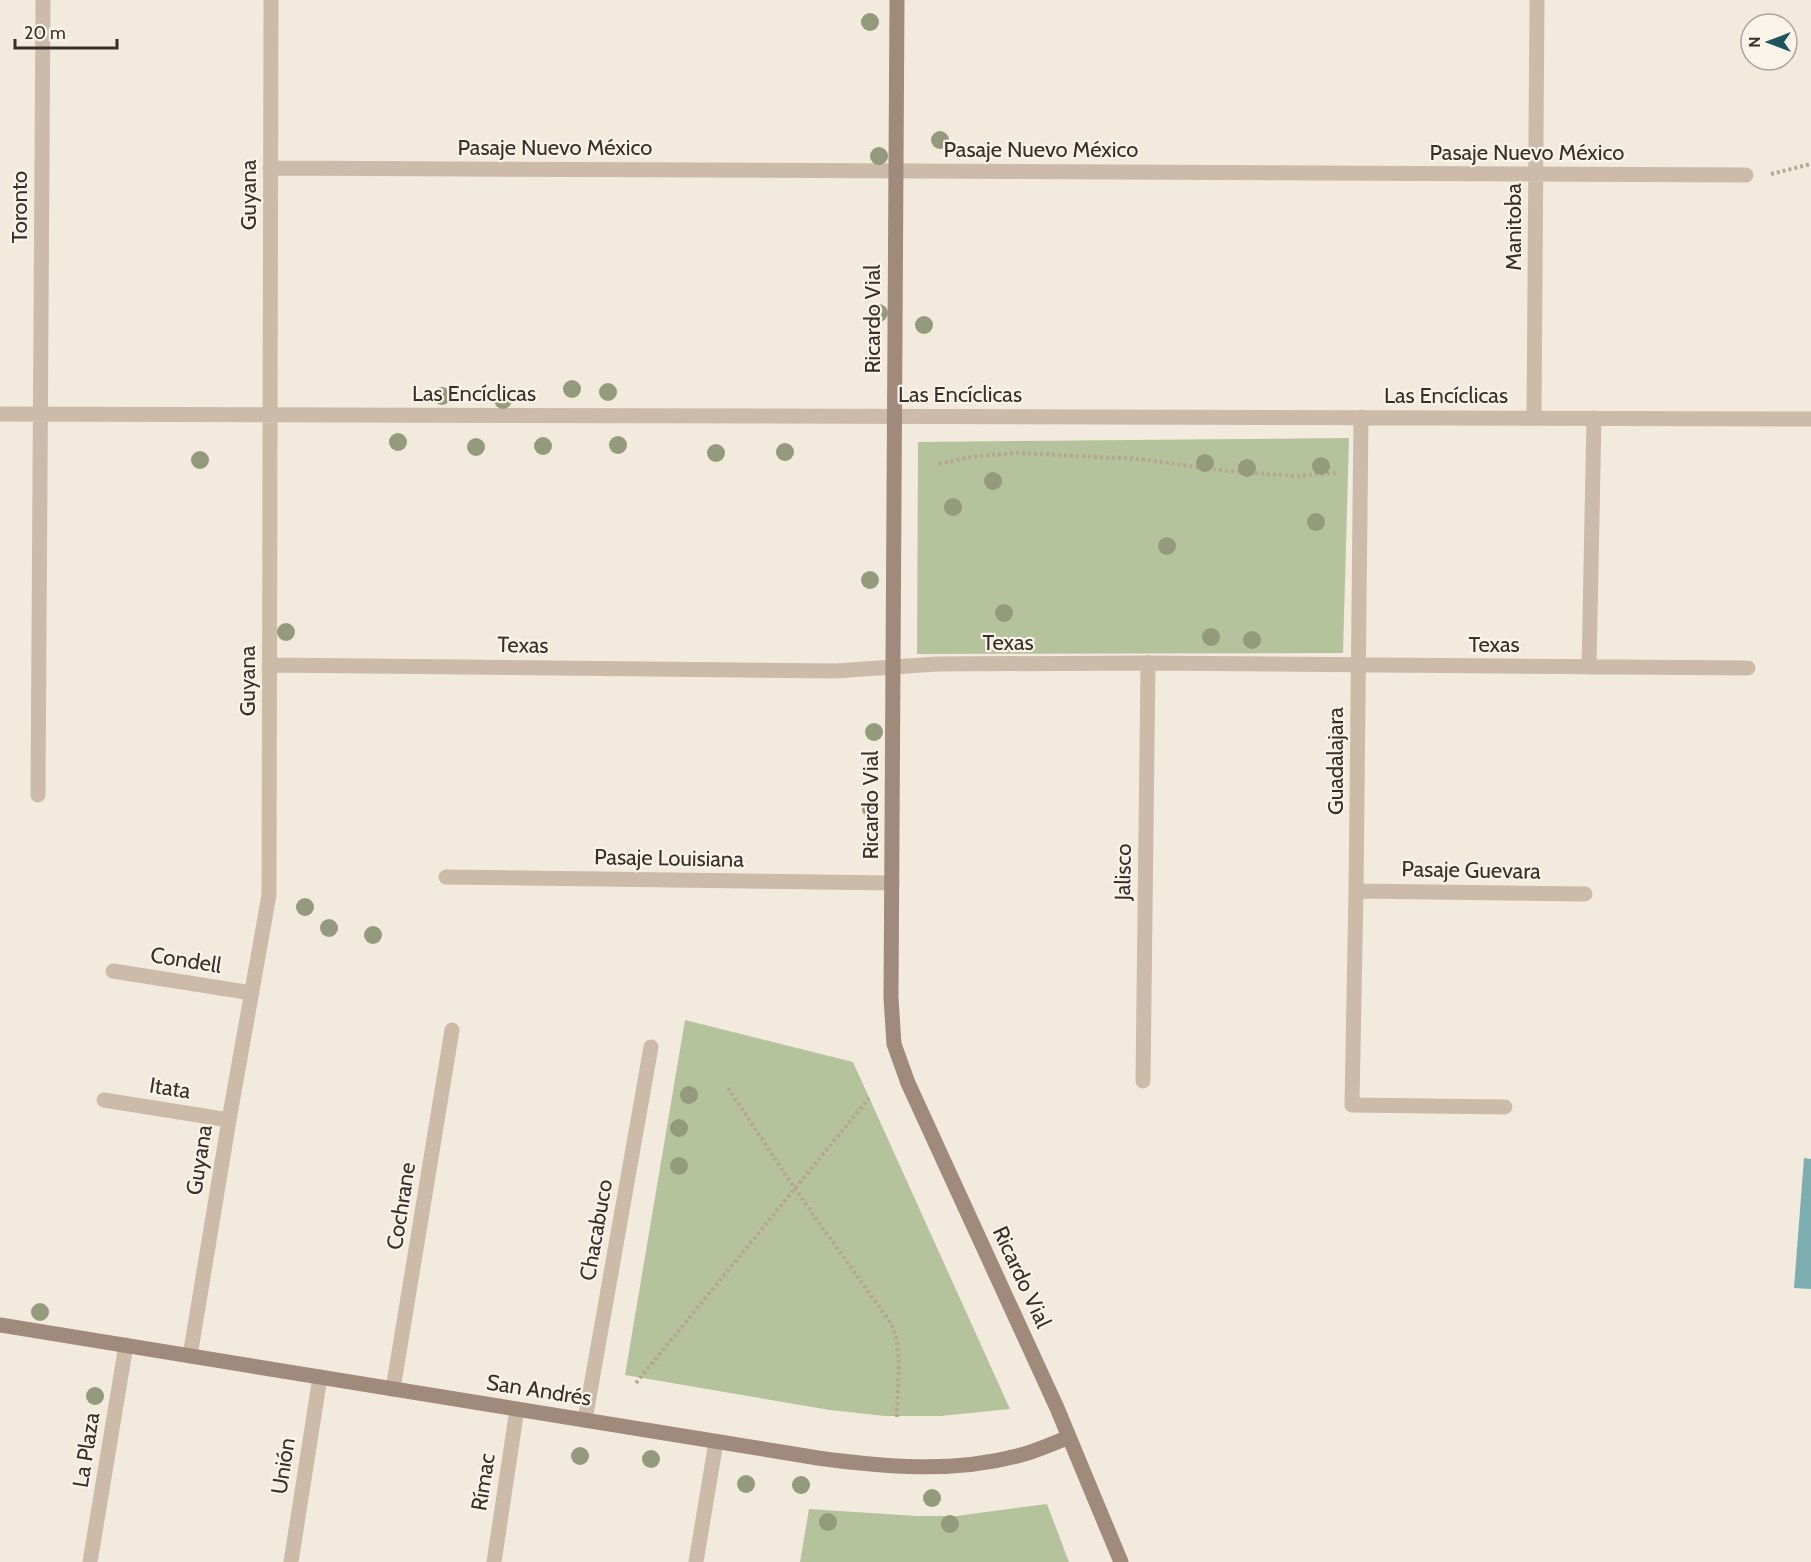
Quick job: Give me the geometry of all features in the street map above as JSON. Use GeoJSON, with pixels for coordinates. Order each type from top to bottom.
{"type":"FeatureCollection","features":[{"type":"Feature","properties":{"kind":"street","name":"Toronto"},"geometry":{"type":"LineString","coordinates":[[38,795],[43,0]]}},
{"type":"Feature","properties":{"kind":"street","name":"Guyana"},"geometry":{"type":"LineString","coordinates":[[190,1356],[269,895],[271,0]]}},
{"type":"Feature","properties":{"kind":"street","name":"Ricardo Vial"},"geometry":{"type":"LineString","coordinates":[[897,0],[892,883],[894,1044],[898,1060],[1069,1437],[1121,1562]]}},
{"type":"Feature","properties":{"kind":"street","name":"Manitoba"},"geometry":{"type":"LineString","coordinates":[[1534,418],[1537,0]]}},
{"type":"Feature","properties":{"kind":"street","name":"Pasaje Nuevo México"},"geometry":{"type":"LineString","coordinates":[[270,168],[1746,175]]}},
{"type":"Feature","properties":{"kind":"street","name":"Las Encíclicas"},"geometry":{"type":"LineString","coordinates":[[0,414],[1811,419]]}},
{"type":"Feature","properties":{"kind":"street","name":"Guadalajara"},"geometry":{"type":"LineString","coordinates":[[1361,417],[1352,1105],[1505,1107]]}},
{"type":"Feature","properties":{"kind":"street"},"geometry":{"type":"LineString","coordinates":[[1589,667],[1594,418]]}},
{"type":"Feature","properties":{"kind":"street","name":"Texas"},"geometry":{"type":"LineString","coordinates":[[269,665],[823,671],[937,664],[1148,663],[1748,668]]}},
{"type":"Feature","properties":{"kind":"street","name":"Jalisco"},"geometry":{"type":"LineString","coordinates":[[1143,1081],[1148,663]]}},
{"type":"Feature","properties":{"kind":"street","name":"Pasaje Louisiana"},"geometry":{"type":"LineString","coordinates":[[446,877],[892,883]]}},
{"type":"Feature","properties":{"kind":"street","name":"Pasaje Guevara"},"geometry":{"type":"LineString","coordinates":[[1356,891],[1585,894]]}},
{"type":"Feature","properties":{"kind":"street","name":"Condell"},"geometry":{"type":"LineString","coordinates":[[113,971],[252,993]]}},
{"type":"Feature","properties":{"kind":"street","name":"Cochrane"},"geometry":{"type":"LineString","coordinates":[[393,1389],[452,1030]]}},
{"type":"Feature","properties":{"kind":"street","name":"Chacabuco"},"geometry":{"type":"LineString","coordinates":[[585,1420],[651,1047]]}},
{"type":"Feature","properties":{"kind":"street","name":"Itata"},"geometry":{"type":"LineString","coordinates":[[104,1100],[229,1120]]}},
{"type":"Feature","properties":{"kind":"street","name":"San Andrés"},"geometry":{"type":"LineString","coordinates":[[0,1325],[862,1464],[904,1467],[979,1463],[1016,1457],[1069,1437]]}},
{"type":"Feature","properties":{"kind":"street","name":"La Plaza"},"geometry":{"type":"LineString","coordinates":[[90,1562],[126,1345]]}},
{"type":"Feature","properties":{"kind":"street","name":"Unión"},"geometry":{"type":"LineString","coordinates":[[291,1562],[320,1377]]}},
{"type":"Feature","properties":{"kind":"street","name":"Rímac"},"geometry":{"type":"LineString","coordinates":[[494,1562],[518,1409]]}},
{"type":"Feature","properties":{"kind":"street"},"geometry":{"type":"LineString","coordinates":[[696,1562],[716,1442]]}},
{"type":"Feature","properties":{"kind":"path"},"geometry":{"type":"LineString","coordinates":[[1746,175],[1770,174],[1811,164]]}},
{"type":"Feature","properties":{"kind":"path"},"geometry":{"type":"LineString","coordinates":[[939,464],[971,457],[1014,453],[1139,459],[1227,471],[1294,476],[1360,471]]}},
{"type":"Feature","properties":{"kind":"path"},"geometry":{"type":"LineString","coordinates":[[728,1088],[892,1326],[897,1338],[898,1353],[897,1417]]}},
{"type":"Feature","properties":{"kind":"path"},"geometry":{"type":"LineString","coordinates":[[636,1383],[869,1098]]}},
{"type":"Feature","properties":{"kind":"green space"},"geometry":{"type":"Polygon","coordinates":[[[1349,438],[1343,653],[917,654],[918,442],[1349,438]]]}},
{"type":"Feature","properties":{"kind":"green space"},"geometry":{"type":"Polygon","coordinates":[[[685,1020],[853,1062],[1010,1409],[941,1416],[885,1416],[830,1410],[625,1375],[685,1020]]]}},
{"type":"Feature","properties":{"kind":"green space"},"geometry":{"type":"Polygon","coordinates":[[[1047,1504],[1069,1562],[800,1562],[809,1509],[917,1516],[956,1516],[1047,1504]]]}},
{"type":"Feature","properties":{"kind":"water"},"geometry":{"type":"Polygon","coordinates":[[[1804,1158],[1811,1159],[1811,1289],[1794,1288],[1804,1158]]]}}]}
